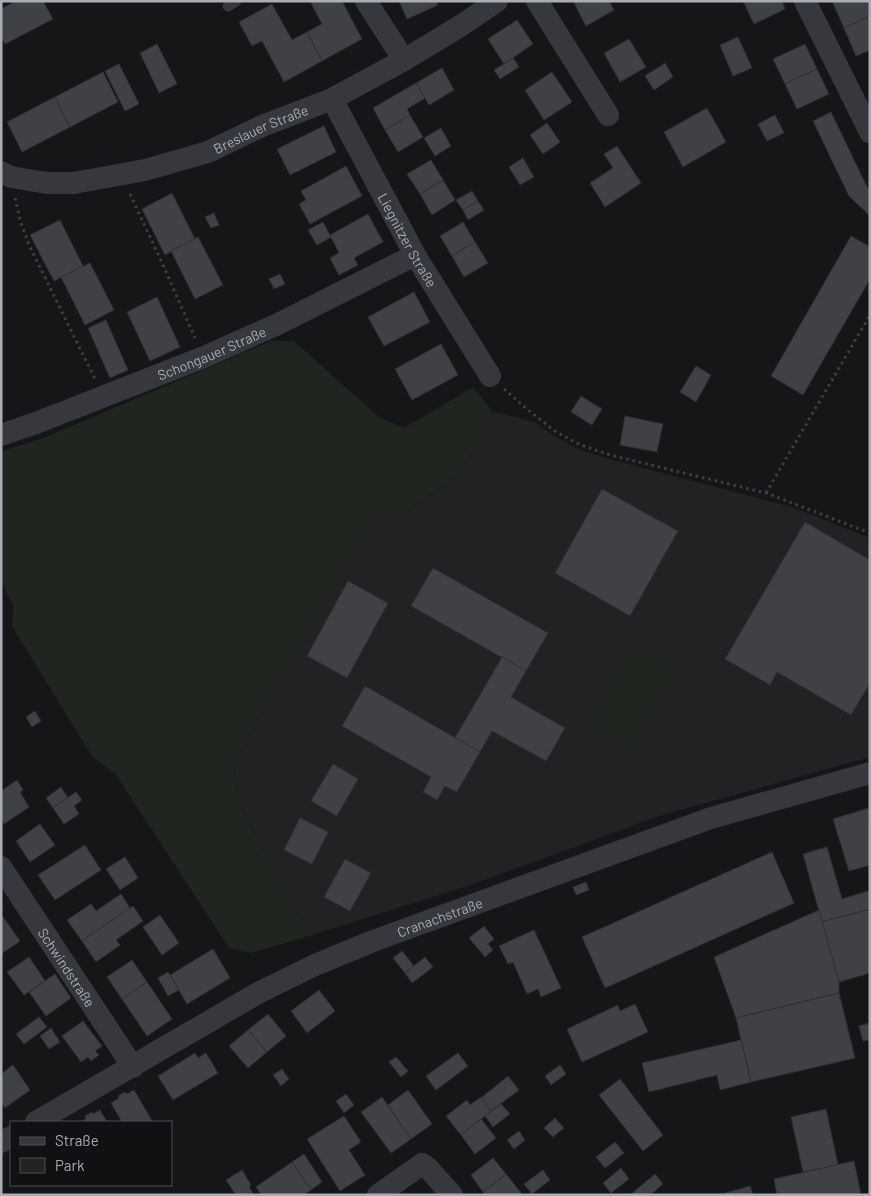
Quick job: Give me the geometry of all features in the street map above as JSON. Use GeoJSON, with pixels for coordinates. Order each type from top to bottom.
{"type":"FeatureCollection","features":[{"type":"Feature","properties":{"kind":"street"},"geometry":{"type":"LineString","coordinates":[[366,1],[404,60]]}},
{"type":"Feature","properties":{"kind":"street","name":"Breslauer Straße"},"geometry":{"type":"LineString","coordinates":[[6,175],[47,183],[74,183],[145,170],[208,152],[262,126],[332,99],[404,60],[462,25],[497,1]]}},
{"type":"Feature","properties":{"kind":"street"},"geometry":{"type":"LineString","coordinates":[[538,1],[608,115]]}},
{"type":"Feature","properties":{"kind":"street"},"geometry":{"type":"LineString","coordinates":[[805,1],[870,132]]}},
{"type":"Feature","properties":{"kind":"street","name":"Liegnitzer Straße"},"geometry":{"type":"LineString","coordinates":[[332,99],[415,255],[490,376]]}},
{"type":"Feature","properties":{"kind":"street","name":"Schongauer Straße"},"geometry":{"type":"LineString","coordinates":[[1,435],[204,357],[276,325],[415,255]]}},
{"type":"Feature","properties":{"kind":"street","name":"Cranachstraße"},"geometry":{"type":"LineString","coordinates":[[38,1121],[258,993],[315,965],[373,941],[710,818],[870,774]]}},
{"type":"Feature","properties":{"kind":"street","name":"Schwindstraße"},"geometry":{"type":"LineString","coordinates":[[1,867],[134,1066]]}},
{"type":"Feature","properties":{"kind":"street"},"geometry":{"type":"LineString","coordinates":[[378,1195],[401,1189],[422,1164],[428,1168],[452,1195]]}},
{"type":"Feature","properties":{"kind":"path"},"geometry":{"type":"LineString","coordinates":[[121,174],[204,357]]}},
{"type":"Feature","properties":{"kind":"path"},"geometry":{"type":"LineString","coordinates":[[6,175],[30,247],[104,396]]}},
{"type":"Feature","properties":{"kind":"path"},"geometry":{"type":"LineString","coordinates":[[766,493],[870,315]]}},
{"type":"Feature","properties":{"kind":"path"},"geometry":{"type":"LineString","coordinates":[[490,376],[556,432],[581,445],[610,455],[766,493],[870,533]]}},
{"type":"Feature","properties":{"kind":"shaded area"},"geometry":{"type":"Polygon","coordinates":[[[492,411],[534,422],[578,449],[609,459],[792,507],[870,538],[870,757],[659,816],[471,885],[309,936],[240,806],[233,767],[258,716],[227,424],[403,515],[457,474],[484,434],[492,411]]]}},
{"type":"Feature","properties":{"kind":"green space"},"geometry":{"type":"Polygon","coordinates":[[[271,341],[294,341],[380,418],[404,428],[473,387],[492,411],[484,434],[457,474],[403,515],[377,511],[258,716],[233,767],[240,806],[309,936],[251,953],[229,948],[116,775],[91,755],[12,626],[13,604],[1,582],[1,452],[46,437],[271,341]]]}},
{"type":"Feature","properties":{"kind":"green space"},"geometry":{"type":"Polygon","coordinates":[[[632,646],[676,671],[630,750],[587,725],[632,646]]]}},
{"type":"Feature","properties":{"kind":"building"},"geometry":{"type":"Polygon","coordinates":[[[16,1],[43,1],[53,19],[5,44],[1,38],[1,9],[16,1]]]}},
{"type":"Feature","properties":{"kind":"building"},"geometry":{"type":"Polygon","coordinates":[[[310,1],[342,1],[362,39],[322,61],[307,32],[322,24],[310,1]]]}},
{"type":"Feature","properties":{"kind":"building"},"geometry":{"type":"Polygon","coordinates":[[[399,1],[436,1],[438,5],[407,19],[399,1]]]}},
{"type":"Feature","properties":{"kind":"building"},"geometry":{"type":"Polygon","coordinates":[[[573,1],[609,1],[614,10],[586,26],[573,1]]]}},
{"type":"Feature","properties":{"kind":"building"},"geometry":{"type":"Polygon","coordinates":[[[743,1],[782,1],[785,9],[754,24],[743,1]]]}},
{"type":"Feature","properties":{"kind":"building"},"geometry":{"type":"Polygon","coordinates":[[[832,1],[870,1],[870,16],[844,28],[832,1]]]}},
{"type":"Feature","properties":{"kind":"building"},"geometry":{"type":"Polygon","coordinates":[[[272,4],[292,40],[307,32],[322,61],[284,82],[262,41],[252,46],[239,22],[272,4]]]}},
{"type":"Feature","properties":{"kind":"building"},"geometry":{"type":"Polygon","coordinates":[[[870,16],[870,50],[856,56],[844,28],[870,16]]]}},
{"type":"Feature","properties":{"kind":"building"},"geometry":{"type":"Polygon","coordinates":[[[517,20],[533,44],[504,64],[488,39],[517,20]]]}},
{"type":"Feature","properties":{"kind":"building"},"geometry":{"type":"Polygon","coordinates":[[[738,37],[752,68],[733,76],[720,45],[738,37]]]}},
{"type":"Feature","properties":{"kind":"building"},"geometry":{"type":"Polygon","coordinates":[[[629,39],[646,67],[620,82],[604,53],[629,39]]]}},
{"type":"Feature","properties":{"kind":"building"},"geometry":{"type":"Polygon","coordinates":[[[157,44],[177,84],[159,93],[140,53],[157,44]]]}},
{"type":"Feature","properties":{"kind":"building"},"geometry":{"type":"Polygon","coordinates":[[[805,44],[817,69],[785,84],[773,59],[805,44]]]}},
{"type":"Feature","properties":{"kind":"building"},"geometry":{"type":"Polygon","coordinates":[[[513,58],[519,67],[500,79],[494,70],[513,58]]]}},
{"type":"Feature","properties":{"kind":"building"},"geometry":{"type":"Polygon","coordinates":[[[665,63],[673,77],[654,90],[645,76],[665,63]]]}},
{"type":"Feature","properties":{"kind":"building"},"geometry":{"type":"Polygon","coordinates":[[[119,64],[139,104],[125,111],[105,71],[119,64]]]}},
{"type":"Feature","properties":{"kind":"building"},"geometry":{"type":"Polygon","coordinates":[[[442,68],[454,90],[429,105],[416,83],[442,68]]]}},
{"type":"Feature","properties":{"kind":"building"},"geometry":{"type":"Polygon","coordinates":[[[817,69],[829,94],[797,109],[785,84],[817,69]]]}},
{"type":"Feature","properties":{"kind":"building"},"geometry":{"type":"Polygon","coordinates":[[[103,72],[118,102],[70,127],[55,97],[103,72]]]}},
{"type":"Feature","properties":{"kind":"building"},"geometry":{"type":"Polygon","coordinates":[[[552,72],[572,102],[544,120],[525,90],[552,72]]]}},
{"type":"Feature","properties":{"kind":"building"},"geometry":{"type":"Polygon","coordinates":[[[416,83],[425,98],[407,109],[410,115],[385,130],[373,108],[416,83]]]}},
{"type":"Feature","properties":{"kind":"building"},"geometry":{"type":"Polygon","coordinates":[[[55,97],[70,127],[22,152],[7,122],[55,97]]]}},
{"type":"Feature","properties":{"kind":"building"},"geometry":{"type":"Polygon","coordinates":[[[707,108],[726,142],[683,167],[664,132],[707,108]]]}},
{"type":"Feature","properties":{"kind":"building"},"geometry":{"type":"Polygon","coordinates":[[[831,112],[870,190],[870,216],[849,196],[813,121],[831,112]]]}},
{"type":"Feature","properties":{"kind":"building"},"geometry":{"type":"Polygon","coordinates":[[[410,115],[423,137],[398,152],[385,130],[410,115]]]}},
{"type":"Feature","properties":{"kind":"building"},"geometry":{"type":"Polygon","coordinates":[[[775,115],[784,133],[767,141],[758,124],[775,115]]]}},
{"type":"Feature","properties":{"kind":"building"},"geometry":{"type":"Polygon","coordinates":[[[547,123],[560,142],[543,154],[530,135],[547,123]]]}},
{"type":"Feature","properties":{"kind":"building"},"geometry":{"type":"Polygon","coordinates":[[[324,126],[336,152],[290,175],[277,149],[324,126]]]}},
{"type":"Feature","properties":{"kind":"building"},"geometry":{"type":"Polygon","coordinates":[[[441,128],[451,146],[435,156],[424,138],[441,128]]]}},
{"type":"Feature","properties":{"kind":"building"},"geometry":{"type":"Polygon","coordinates":[[[617,146],[641,183],[605,207],[590,183],[613,168],[604,154],[617,146]]]}},
{"type":"Feature","properties":{"kind":"building"},"geometry":{"type":"Polygon","coordinates":[[[523,158],[534,177],[520,185],[509,167],[523,158]]]}},
{"type":"Feature","properties":{"kind":"building"},"geometry":{"type":"Polygon","coordinates":[[[431,160],[443,180],[420,194],[407,174],[431,160]]]}},
{"type":"Feature","properties":{"kind":"building"},"geometry":{"type":"Polygon","coordinates":[[[346,166],[362,196],[310,224],[299,204],[306,200],[301,191],[346,166]]]}},
{"type":"Feature","properties":{"kind":"building"},"geometry":{"type":"Polygon","coordinates":[[[443,180],[455,200],[432,215],[420,194],[443,180]]]}},
{"type":"Feature","properties":{"kind":"building"},"geometry":{"type":"Polygon","coordinates":[[[472,191],[478,201],[463,210],[456,200],[472,191]]]}},
{"type":"Feature","properties":{"kind":"building"},"geometry":{"type":"Polygon","coordinates":[[[172,193],[195,239],[165,255],[142,209],[172,193]]]}},
{"type":"Feature","properties":{"kind":"building"},"geometry":{"type":"Polygon","coordinates":[[[478,201],[484,210],[468,220],[463,210],[478,201]]]}},
{"type":"Feature","properties":{"kind":"building"},"geometry":{"type":"Polygon","coordinates":[[[214,213],[219,225],[211,228],[205,217],[214,213]]]}},
{"type":"Feature","properties":{"kind":"building"},"geometry":{"type":"Polygon","coordinates":[[[368,214],[383,242],[354,258],[358,265],[339,275],[330,258],[339,253],[330,235],[368,214]]]}},
{"type":"Feature","properties":{"kind":"building"},"geometry":{"type":"Polygon","coordinates":[[[60,220],[83,266],[54,281],[30,235],[60,220]]]}},
{"type":"Feature","properties":{"kind":"building"},"geometry":{"type":"Polygon","coordinates":[[[323,222],[331,237],[317,245],[308,230],[323,222]]]}},
{"type":"Feature","properties":{"kind":"building"},"geometry":{"type":"Polygon","coordinates":[[[463,222],[475,242],[452,256],[440,236],[463,222]]]}},
{"type":"Feature","properties":{"kind":"building"},"geometry":{"type":"Polygon","coordinates":[[[851,236],[870,247],[870,279],[803,395],[771,376],[851,236]]]}},
{"type":"Feature","properties":{"kind":"building"},"geometry":{"type":"Polygon","coordinates":[[[198,237],[223,285],[195,299],[171,251],[198,237]]]}},
{"type":"Feature","properties":{"kind":"building"},"geometry":{"type":"Polygon","coordinates":[[[475,242],[488,263],[464,277],[452,256],[475,242]]]}},
{"type":"Feature","properties":{"kind":"building"},"geometry":{"type":"Polygon","coordinates":[[[90,263],[114,310],[85,325],[61,277],[90,263]]]}},
{"type":"Feature","properties":{"kind":"building"},"geometry":{"type":"Polygon","coordinates":[[[280,274],[285,284],[274,289],[269,279],[280,274]]]}},
{"type":"Feature","properties":{"kind":"building"},"geometry":{"type":"Polygon","coordinates":[[[414,292],[430,322],[384,346],[368,317],[414,292]]]}},
{"type":"Feature","properties":{"kind":"building"},"geometry":{"type":"Polygon","coordinates":[[[157,297],[180,347],[150,361],[127,312],[157,297]]]}},
{"type":"Feature","properties":{"kind":"building"},"geometry":{"type":"Polygon","coordinates":[[[106,320],[128,370],[110,378],[88,328],[106,320]]]}},
{"type":"Feature","properties":{"kind":"building"},"geometry":{"type":"Polygon","coordinates":[[[441,344],[458,375],[412,400],[395,369],[441,344]]]}},
{"type":"Feature","properties":{"kind":"building"},"geometry":{"type":"Polygon","coordinates":[[[696,366],[711,375],[696,402],[680,392],[696,366]]]}},
{"type":"Feature","properties":{"kind":"building"},"geometry":{"type":"Polygon","coordinates":[[[581,396],[602,409],[592,425],[571,412],[581,396]]]}},
{"type":"Feature","properties":{"kind":"building"},"geometry":{"type":"Polygon","coordinates":[[[625,416],[663,424],[657,452],[620,445],[625,416]]]}},
{"type":"Feature","properties":{"kind":"building"},"geometry":{"type":"Polygon","coordinates":[[[602,489],[678,531],[630,616],[555,573],[602,489]]]}},
{"type":"Feature","properties":{"kind":"building"},"geometry":{"type":"Polygon","coordinates":[[[805,522],[870,560],[870,683],[851,715],[777,672],[770,685],[725,659],[805,522]]]}},
{"type":"Feature","properties":{"kind":"building"},"geometry":{"type":"Polygon","coordinates":[[[433,568],[548,633],[526,671],[411,606],[433,568]]]}},
{"type":"Feature","properties":{"kind":"building"},"geometry":{"type":"Polygon","coordinates":[[[348,581],[388,603],[347,678],[307,656],[348,581]]]}},
{"type":"Feature","properties":{"kind":"building"},"geometry":{"type":"Polygon","coordinates":[[[502,657],[526,671],[511,697],[565,728],[546,761],[492,731],[480,752],[455,738],[502,657]]]}},
{"type":"Feature","properties":{"kind":"building"},"geometry":{"type":"Polygon","coordinates":[[[365,686],[480,752],[457,792],[445,786],[437,800],[423,792],[431,777],[342,726],[365,686]]]}},
{"type":"Feature","properties":{"kind":"building"},"geometry":{"type":"Polygon","coordinates":[[[35,711],[41,721],[32,727],[26,717],[35,711]]]}},
{"type":"Feature","properties":{"kind":"building"},"geometry":{"type":"Polygon","coordinates":[[[333,764],[358,779],[337,816],[311,801],[333,764]]]}},
{"type":"Feature","properties":{"kind":"building"},"geometry":{"type":"Polygon","coordinates":[[[17,780],[23,790],[20,792],[29,807],[4,824],[1,820],[1,791],[17,780]]]}},
{"type":"Feature","properties":{"kind":"building"},"geometry":{"type":"Polygon","coordinates":[[[61,787],[68,798],[53,808],[46,798],[61,787]]]}},
{"type":"Feature","properties":{"kind":"building"},"geometry":{"type":"Polygon","coordinates":[[[76,792],[82,800],[74,806],[79,814],[64,824],[53,808],[76,792]]]}},
{"type":"Feature","properties":{"kind":"building"},"geometry":{"type":"Polygon","coordinates":[[[869,808],[870,865],[849,871],[833,819],[869,808]]]}},
{"type":"Feature","properties":{"kind":"building"},"geometry":{"type":"Polygon","coordinates":[[[300,818],[328,832],[312,864],[284,850],[300,818]]]}},
{"type":"Feature","properties":{"kind":"building"},"geometry":{"type":"Polygon","coordinates":[[[40,824],[55,845],[30,862],[16,841],[40,824]]]}},
{"type":"Feature","properties":{"kind":"building"},"geometry":{"type":"Polygon","coordinates":[[[85,845],[101,870],[55,900],[38,875],[85,845]]]}},
{"type":"Feature","properties":{"kind":"building"},"geometry":{"type":"Polygon","coordinates":[[[827,847],[842,899],[868,891],[870,909],[822,922],[803,854],[827,847]]]}},
{"type":"Feature","properties":{"kind":"building"},"geometry":{"type":"Polygon","coordinates":[[[772,852],[794,903],[605,988],[582,937],[772,852]]]}},
{"type":"Feature","properties":{"kind":"building"},"geometry":{"type":"Polygon","coordinates":[[[125,857],[138,878],[120,890],[106,869],[125,857]]]}},
{"type":"Feature","properties":{"kind":"building"},"geometry":{"type":"Polygon","coordinates":[[[345,859],[371,873],[350,911],[324,897],[345,859]]]}},
{"type":"Feature","properties":{"kind":"building"},"geometry":{"type":"Polygon","coordinates":[[[586,882],[589,890],[576,895],[573,887],[586,882]]]}},
{"type":"Feature","properties":{"kind":"building"},"geometry":{"type":"Polygon","coordinates":[[[121,894],[130,908],[82,941],[67,920],[91,904],[96,911],[121,894]]]}},
{"type":"Feature","properties":{"kind":"building"},"geometry":{"type":"Polygon","coordinates":[[[133,906],[143,921],[116,940],[120,945],[96,962],[82,941],[133,906]]]}},
{"type":"Feature","properties":{"kind":"building"},"geometry":{"type":"Polygon","coordinates":[[[870,909],[870,973],[839,982],[822,922],[870,909]]]}},
{"type":"Feature","properties":{"kind":"building"},"geometry":{"type":"Polygon","coordinates":[[[819,910],[839,982],[839,993],[736,1018],[714,957],[819,910]]]}},
{"type":"Feature","properties":{"kind":"building"},"geometry":{"type":"Polygon","coordinates":[[[1,914],[20,941],[1,954],[1,914]]]}},
{"type":"Feature","properties":{"kind":"building"},"geometry":{"type":"Polygon","coordinates":[[[160,915],[179,943],[162,955],[143,927],[160,915]]]}},
{"type":"Feature","properties":{"kind":"building"},"geometry":{"type":"Polygon","coordinates":[[[484,926],[494,939],[488,944],[493,950],[485,957],[469,938],[484,926]]]}},
{"type":"Feature","properties":{"kind":"building"},"geometry":{"type":"Polygon","coordinates":[[[534,930],[561,988],[541,997],[538,989],[527,994],[513,962],[508,964],[499,946],[534,930]]]}},
{"type":"Feature","properties":{"kind":"building"},"geometry":{"type":"Polygon","coordinates":[[[213,949],[230,978],[187,1004],[170,975],[213,949]]]}},
{"type":"Feature","properties":{"kind":"building"},"geometry":{"type":"Polygon","coordinates":[[[402,951],[414,966],[405,973],[393,958],[402,951]]]}},
{"type":"Feature","properties":{"kind":"building"},"geometry":{"type":"Polygon","coordinates":[[[29,957],[45,981],[24,995],[7,972],[29,957]]]}},
{"type":"Feature","properties":{"kind":"building"},"geometry":{"type":"Polygon","coordinates":[[[425,957],[433,967],[412,983],[405,973],[425,957]]]}},
{"type":"Feature","properties":{"kind":"building"},"geometry":{"type":"Polygon","coordinates":[[[132,960],[147,982],[122,999],[107,977],[132,960]]]}},
{"type":"Feature","properties":{"kind":"building"},"geometry":{"type":"Polygon","coordinates":[[[168,972],[179,990],[168,996],[158,978],[168,972]]]}},
{"type":"Feature","properties":{"kind":"building"},"geometry":{"type":"Polygon","coordinates":[[[55,974],[71,998],[46,1016],[29,992],[55,974]]]}},
{"type":"Feature","properties":{"kind":"building"},"geometry":{"type":"Polygon","coordinates":[[[147,982],[172,1019],[147,1036],[122,999],[147,982]]]}},
{"type":"Feature","properties":{"kind":"building"},"geometry":{"type":"Polygon","coordinates":[[[319,990],[335,1011],[307,1033],[291,1011],[319,990]]]}},
{"type":"Feature","properties":{"kind":"building"},"geometry":{"type":"Polygon","coordinates":[[[839,993],[855,1058],[751,1082],[736,1018],[839,993]]]}},
{"type":"Feature","properties":{"kind":"building"},"geometry":{"type":"Polygon","coordinates":[[[635,1004],[648,1032],[582,1062],[567,1029],[618,1005],[620,1011],[635,1004]]]}},
{"type":"Feature","properties":{"kind":"building"},"geometry":{"type":"Polygon","coordinates":[[[268,1014],[286,1036],[267,1052],[248,1030],[268,1014]]]}},
{"type":"Feature","properties":{"kind":"building"},"geometry":{"type":"Polygon","coordinates":[[[39,1017],[47,1027],[24,1044],[16,1034],[39,1017]]]}},
{"type":"Feature","properties":{"kind":"building"},"geometry":{"type":"Polygon","coordinates":[[[83,1021],[102,1046],[95,1051],[99,1055],[91,1061],[88,1057],[81,1062],[62,1036],[83,1021]]]}},
{"type":"Feature","properties":{"kind":"building"},"geometry":{"type":"Polygon","coordinates":[[[870,1023],[870,1040],[863,1041],[859,1026],[870,1023]]]}},
{"type":"Feature","properties":{"kind":"building"},"geometry":{"type":"Polygon","coordinates":[[[51,1028],[60,1042],[49,1049],[40,1036],[51,1028]]]}},
{"type":"Feature","properties":{"kind":"building"},"geometry":{"type":"Polygon","coordinates":[[[248,1030],[267,1052],[248,1068],[229,1046],[248,1030]]]}},
{"type":"Feature","properties":{"kind":"building"},"geometry":{"type":"Polygon","coordinates":[[[741,1040],[751,1082],[720,1090],[717,1075],[649,1092],[642,1063],[741,1040]]]}},
{"type":"Feature","properties":{"kind":"building"},"geometry":{"type":"Polygon","coordinates":[[[195,1053],[198,1058],[206,1053],[218,1073],[173,1100],[158,1076],[195,1053]]]}},
{"type":"Feature","properties":{"kind":"building"},"geometry":{"type":"Polygon","coordinates":[[[458,1053],[468,1066],[436,1090],[426,1076],[458,1053]]]}},
{"type":"Feature","properties":{"kind":"building"},"geometry":{"type":"Polygon","coordinates":[[[396,1057],[408,1071],[401,1077],[389,1062],[396,1057]]]}},
{"type":"Feature","properties":{"kind":"building"},"geometry":{"type":"Polygon","coordinates":[[[13,1065],[30,1090],[5,1108],[1,1103],[1,1074],[13,1065]]]}},
{"type":"Feature","properties":{"kind":"building"},"geometry":{"type":"Polygon","coordinates":[[[560,1065],[566,1074],[551,1085],[545,1076],[560,1065]]]}},
{"type":"Feature","properties":{"kind":"building"},"geometry":{"type":"Polygon","coordinates":[[[282,1069],[289,1079],[281,1086],[273,1075],[282,1069]]]}},
{"type":"Feature","properties":{"kind":"building"},"geometry":{"type":"Polygon","coordinates":[[[508,1076],[519,1090],[491,1111],[481,1098],[508,1076]]]}},
{"type":"Feature","properties":{"kind":"building"},"geometry":{"type":"Polygon","coordinates":[[[620,1079],[663,1135],[643,1151],[599,1095],[620,1079]]]}},
{"type":"Feature","properties":{"kind":"building"},"geometry":{"type":"Polygon","coordinates":[[[134,1090],[152,1121],[121,1121],[111,1103],[125,1092],[127,1094],[134,1090]]]}},
{"type":"Feature","properties":{"kind":"building"},"geometry":{"type":"Polygon","coordinates":[[[408,1090],[432,1124],[411,1139],[388,1105],[408,1090]]]}},
{"type":"Feature","properties":{"kind":"building"},"geometry":{"type":"Polygon","coordinates":[[[346,1094],[354,1105],[344,1113],[336,1101],[346,1094]]]}},
{"type":"Feature","properties":{"kind":"building"},"geometry":{"type":"Polygon","coordinates":[[[382,1097],[411,1139],[391,1153],[361,1112],[382,1097]]]}},
{"type":"Feature","properties":{"kind":"building"},"geometry":{"type":"Polygon","coordinates":[[[481,1097],[491,1111],[461,1135],[446,1116],[467,1100],[470,1105],[481,1097]]]}},
{"type":"Feature","properties":{"kind":"building"},"geometry":{"type":"Polygon","coordinates":[[[501,1104],[510,1114],[493,1127],[485,1116],[501,1104]]]}},
{"type":"Feature","properties":{"kind":"building"},"geometry":{"type":"Polygon","coordinates":[[[826,1109],[838,1165],[803,1172],[791,1117],[826,1109]]]}},
{"type":"Feature","properties":{"kind":"building"},"geometry":{"type":"Polygon","coordinates":[[[100,1110],[106,1121],[82,1121],[86,1119],[85,1116],[92,1112],[93,1114],[100,1110]]]}},
{"type":"Feature","properties":{"kind":"building"},"geometry":{"type":"Polygon","coordinates":[[[344,1116],[361,1142],[349,1150],[365,1175],[340,1191],[307,1139],[344,1116]]]}},
{"type":"Feature","properties":{"kind":"building"},"geometry":{"type":"Polygon","coordinates":[[[555,1118],[564,1128],[553,1137],[544,1128],[555,1118]]]}},
{"type":"Feature","properties":{"kind":"building"},"geometry":{"type":"Polygon","coordinates":[[[481,1119],[496,1138],[475,1154],[461,1135],[481,1119]]]}},
{"type":"Feature","properties":{"kind":"building"},"geometry":{"type":"Polygon","coordinates":[[[519,1131],[525,1140],[514,1149],[507,1140],[519,1131]]]}},
{"type":"Feature","properties":{"kind":"building"},"geometry":{"type":"Polygon","coordinates":[[[615,1142],[624,1153],[605,1168],[596,1157],[615,1142]]]}},
{"type":"Feature","properties":{"kind":"building"},"geometry":{"type":"Polygon","coordinates":[[[304,1154],[322,1182],[311,1190],[292,1162],[304,1154]]]}},
{"type":"Feature","properties":{"kind":"building"},"geometry":{"type":"Polygon","coordinates":[[[493,1158],[506,1174],[483,1192],[471,1175],[493,1158]]]}},
{"type":"Feature","properties":{"kind":"building"},"geometry":{"type":"Polygon","coordinates":[[[854,1161],[861,1195],[777,1195],[774,1179],[854,1161]]]}},
{"type":"Feature","properties":{"kind":"building"},"geometry":{"type":"Polygon","coordinates":[[[292,1162],[311,1190],[303,1195],[261,1195],[256,1187],[292,1162]]]}},
{"type":"Feature","properties":{"kind":"building"},"geometry":{"type":"Polygon","coordinates":[[[621,1168],[629,1179],[611,1193],[603,1183],[621,1168]]]}},
{"type":"Feature","properties":{"kind":"building"},"geometry":{"type":"Polygon","coordinates":[[[242,1170],[251,1185],[249,1187],[254,1195],[236,1195],[226,1180],[242,1170]]]}},
{"type":"Feature","properties":{"kind":"building"},"geometry":{"type":"Polygon","coordinates":[[[543,1170],[550,1180],[532,1194],[524,1184],[543,1170]]]}},
{"type":"Feature","properties":{"kind":"building"},"geometry":{"type":"Polygon","coordinates":[[[506,1174],[521,1193],[519,1195],[486,1195],[483,1192],[506,1174]]]}},
{"type":"Feature","properties":{"kind":"building"},"geometry":{"type":"Polygon","coordinates":[[[655,1174],[663,1184],[650,1195],[630,1195],[655,1174]]]}},
{"type":"Feature","properties":{"kind":"building"},"geometry":{"type":"Polygon","coordinates":[[[750,1186],[753,1195],[719,1195],[750,1186]]]}}]}
